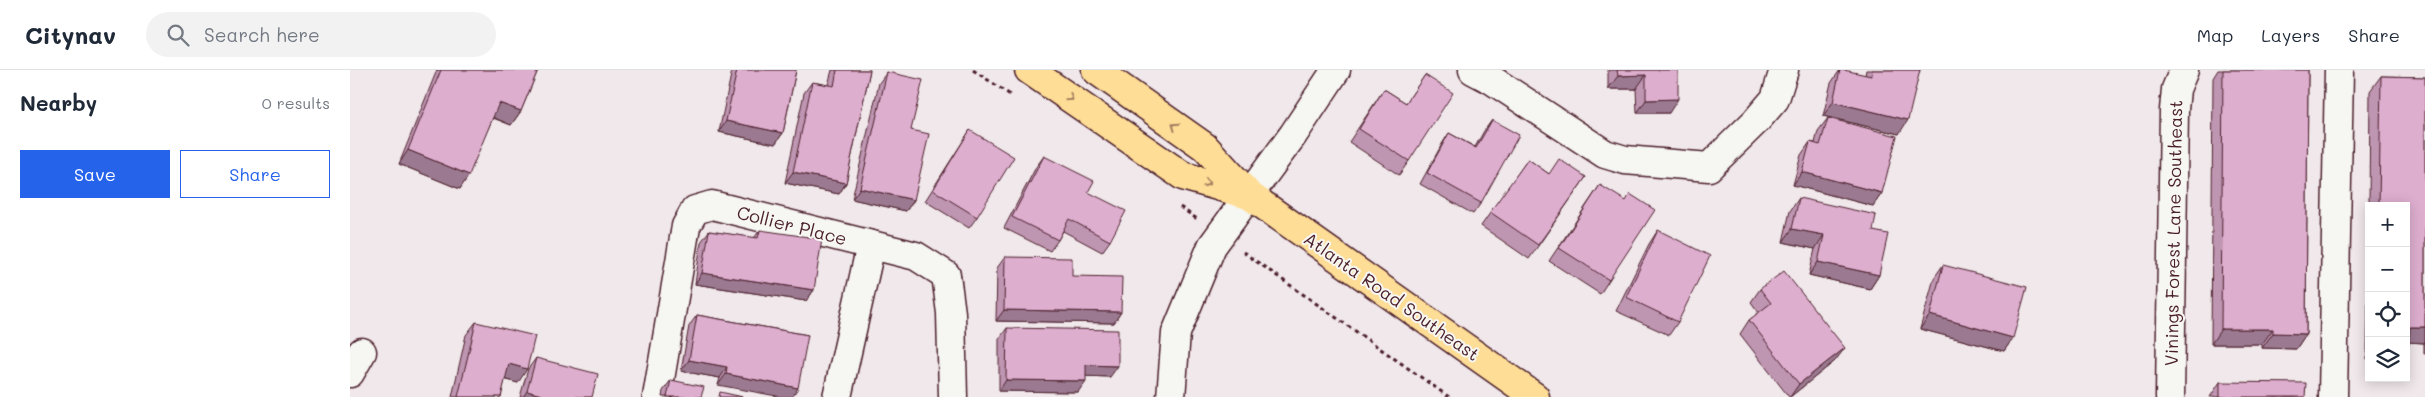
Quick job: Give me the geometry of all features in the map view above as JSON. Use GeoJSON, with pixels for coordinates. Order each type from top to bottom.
{"type":"FeatureCollection","features":[{"type":"Feature","properties":{"kind":"main road","name":"Atlanta Road Southeast"},"geometry":{"type":"LineString","coordinates":[[1030,70],[1183,176],[1248,195]]}},
{"type":"Feature","properties":{"kind":"main road","name":"Atlanta Road Southeast"},"geometry":{"type":"LineString","coordinates":[[1096,70],[1205,147],[1248,195],[1535,397]]}},
{"type":"Feature","properties":{"kind":"street"},"geometry":{"type":"LineString","coordinates":[[1171,397],[1176,333],[1212,246],[1293,135],[1336,70]]}},
{"type":"Feature","properties":{"kind":"street"},"geometry":{"type":"LineString","coordinates":[[1473,70],[1492,80],[1605,154],[1624,160],[1709,167],[1756,122],[1775,99],[1784,70]]}},
{"type":"Feature","properties":{"kind":"street","name":"Vinings Forest Lane Southeast"},"geometry":{"type":"LineString","coordinates":[[2170,397],[2174,110],[2176,89],[2184,70]]}},
{"type":"Feature","properties":{"kind":"street"},"geometry":{"type":"LineString","coordinates":[[2333,397],[2339,70]]}},
{"type":"Feature","properties":{"kind":"street","name":"Collier Place"},"geometry":{"type":"LineString","coordinates":[[656,397],[686,226],[695,210],[712,206],[916,256],[946,276],[951,313],[953,397]]}},
{"type":"Feature","properties":{"kind":"street","name":"Collier Place"},"geometry":{"type":"LineString","coordinates":[[837,397],[871,245]]}},
{"type":"Feature","properties":{"kind":"building"},"geometry":{"type":"Polygon","coordinates":[[[441,70],[538,70],[521,111],[499,103],[469,175],[408,150],[441,70]]]}},
{"type":"Feature","properties":{"kind":"building"},"geometry":{"type":"Polygon","coordinates":[[[737,70],[796,70],[783,133],[726,121],[737,70]]]}},
{"type":"Feature","properties":{"kind":"building"},"geometry":{"type":"Polygon","coordinates":[[[837,70],[870,70],[846,183],[793,172],[812,82],[834,86],[837,70]]]}},
{"type":"Feature","properties":{"kind":"building"},"geometry":{"type":"Polygon","coordinates":[[[1617,70],[1678,70],[1678,99],[1646,100],[1646,75],[1618,76],[1617,70]]]}},
{"type":"Feature","properties":{"kind":"building"},"geometry":{"type":"Polygon","coordinates":[[[1840,70],[1871,76],[1872,70],[1920,70],[1908,120],[1833,102],[1840,70]]]}},
{"type":"Feature","properties":{"kind":"building"},"geometry":{"type":"Polygon","coordinates":[[[2223,70],[2308,70],[2306,334],[2273,333],[2273,329],[2221,329],[2223,70]]]}},
{"type":"Feature","properties":{"kind":"building"},"geometry":{"type":"Polygon","coordinates":[[[887,72],[923,80],[911,130],[929,134],[914,200],[860,188],[887,72]]]}},
{"type":"Feature","properties":{"kind":"building"},"geometry":{"type":"Polygon","coordinates":[[[1425,75],[1453,93],[1409,161],[1359,129],[1384,89],[1406,103],[1425,75]]]}},
{"type":"Feature","properties":{"kind":"building"},"geometry":{"type":"Polygon","coordinates":[[[2381,76],[2425,77],[2425,327],[2410,327],[2410,202],[2379,202],[2381,76]]]}},
{"type":"Feature","properties":{"kind":"building"},"geometry":{"type":"Polygon","coordinates":[[[1828,118],[1897,136],[1882,193],[1802,172],[1810,142],[1820,145],[1828,118]]]}},
{"type":"Feature","properties":{"kind":"building"},"geometry":{"type":"Polygon","coordinates":[[[1492,120],[1519,135],[1481,203],[1427,173],[1449,133],[1476,148],[1492,120]]]}},
{"type":"Feature","properties":{"kind":"building"},"geometry":{"type":"Polygon","coordinates":[[[970,130],[1014,157],[977,217],[933,190],[970,130]]]}},
{"type":"Feature","properties":{"kind":"building"},"geometry":{"type":"Polygon","coordinates":[[[1044,156],[1094,181],[1088,192],[1126,211],[1110,241],[1069,219],[1058,240],[1012,217],[1044,156]]]}},
{"type":"Feature","properties":{"kind":"building"},"geometry":{"type":"Polygon","coordinates":[[[1528,159],[1549,174],[1559,159],[1586,177],[1538,245],[1490,212],[1528,159]]]}},
{"type":"Feature","properties":{"kind":"building"},"geometry":{"type":"Polygon","coordinates":[[[1600,185],[1626,201],[1630,194],[1655,210],[1609,280],[1559,248],[1600,185]]]}},
{"type":"Feature","properties":{"kind":"building"},"geometry":{"type":"Polygon","coordinates":[[[1799,198],[1876,215],[1873,231],[1888,234],[1879,275],[1818,262],[1824,235],[1792,229],[1799,198]]]}},
{"type":"Feature","properties":{"kind":"building"},"geometry":{"type":"Polygon","coordinates":[[[760,230],[822,239],[814,290],[702,273],[709,231],[758,238],[760,230]]]}},
{"type":"Feature","properties":{"kind":"building"},"geometry":{"type":"Polygon","coordinates":[[[1658,230],[1710,256],[1678,322],[1626,297],[1658,230]]]}},
{"type":"Feature","properties":{"kind":"building"},"geometry":{"type":"Polygon","coordinates":[[[1005,257],[1072,258],[1072,276],[1122,277],[1121,312],[1004,310],[1005,257]]]}},
{"type":"Feature","properties":{"kind":"building"},"geometry":{"type":"Polygon","coordinates":[[[1943,265],[2027,287],[2013,338],[1930,315],[1943,265]]]}},
{"type":"Feature","properties":{"kind":"building"},"geometry":{"type":"Polygon","coordinates":[[[1784,271],[1845,348],[1799,384],[1749,320],[1771,303],[1760,289],[1784,271]]]}},
{"type":"Feature","properties":{"kind":"building"},"geometry":{"type":"Polygon","coordinates":[[[697,315],[808,335],[798,388],[726,374],[727,367],[689,360],[697,315]]]}},
{"type":"Feature","properties":{"kind":"building"},"geometry":{"type":"Polygon","coordinates":[[[476,322],[535,336],[527,369],[509,364],[501,397],[458,397],[476,322]]]}},
{"type":"Feature","properties":{"kind":"building"},"geometry":{"type":"Polygon","coordinates":[[[1007,328],[1118,330],[1118,366],[1086,365],[1086,381],[1006,380],[1007,328]]]}},
{"type":"Feature","properties":{"kind":"building"},"geometry":{"type":"Polygon","coordinates":[[[536,358],[598,374],[592,397],[549,397],[527,391],[536,358]]]}},
{"type":"Feature","properties":{"kind":"building"},"geometry":{"type":"Polygon","coordinates":[[[671,380],[704,387],[701,397],[667,397],[671,380]]]}},
{"type":"Feature","properties":{"kind":"building"},"geometry":{"type":"Polygon","coordinates":[[[2220,382],[2306,383],[2305,397],[2220,397],[2220,382]]]}},
{"type":"Feature","properties":{"kind":"building"},"geometry":{"type":"Polygon","coordinates":[[[720,392],[743,397],[719,397],[720,392]]]}}]}
